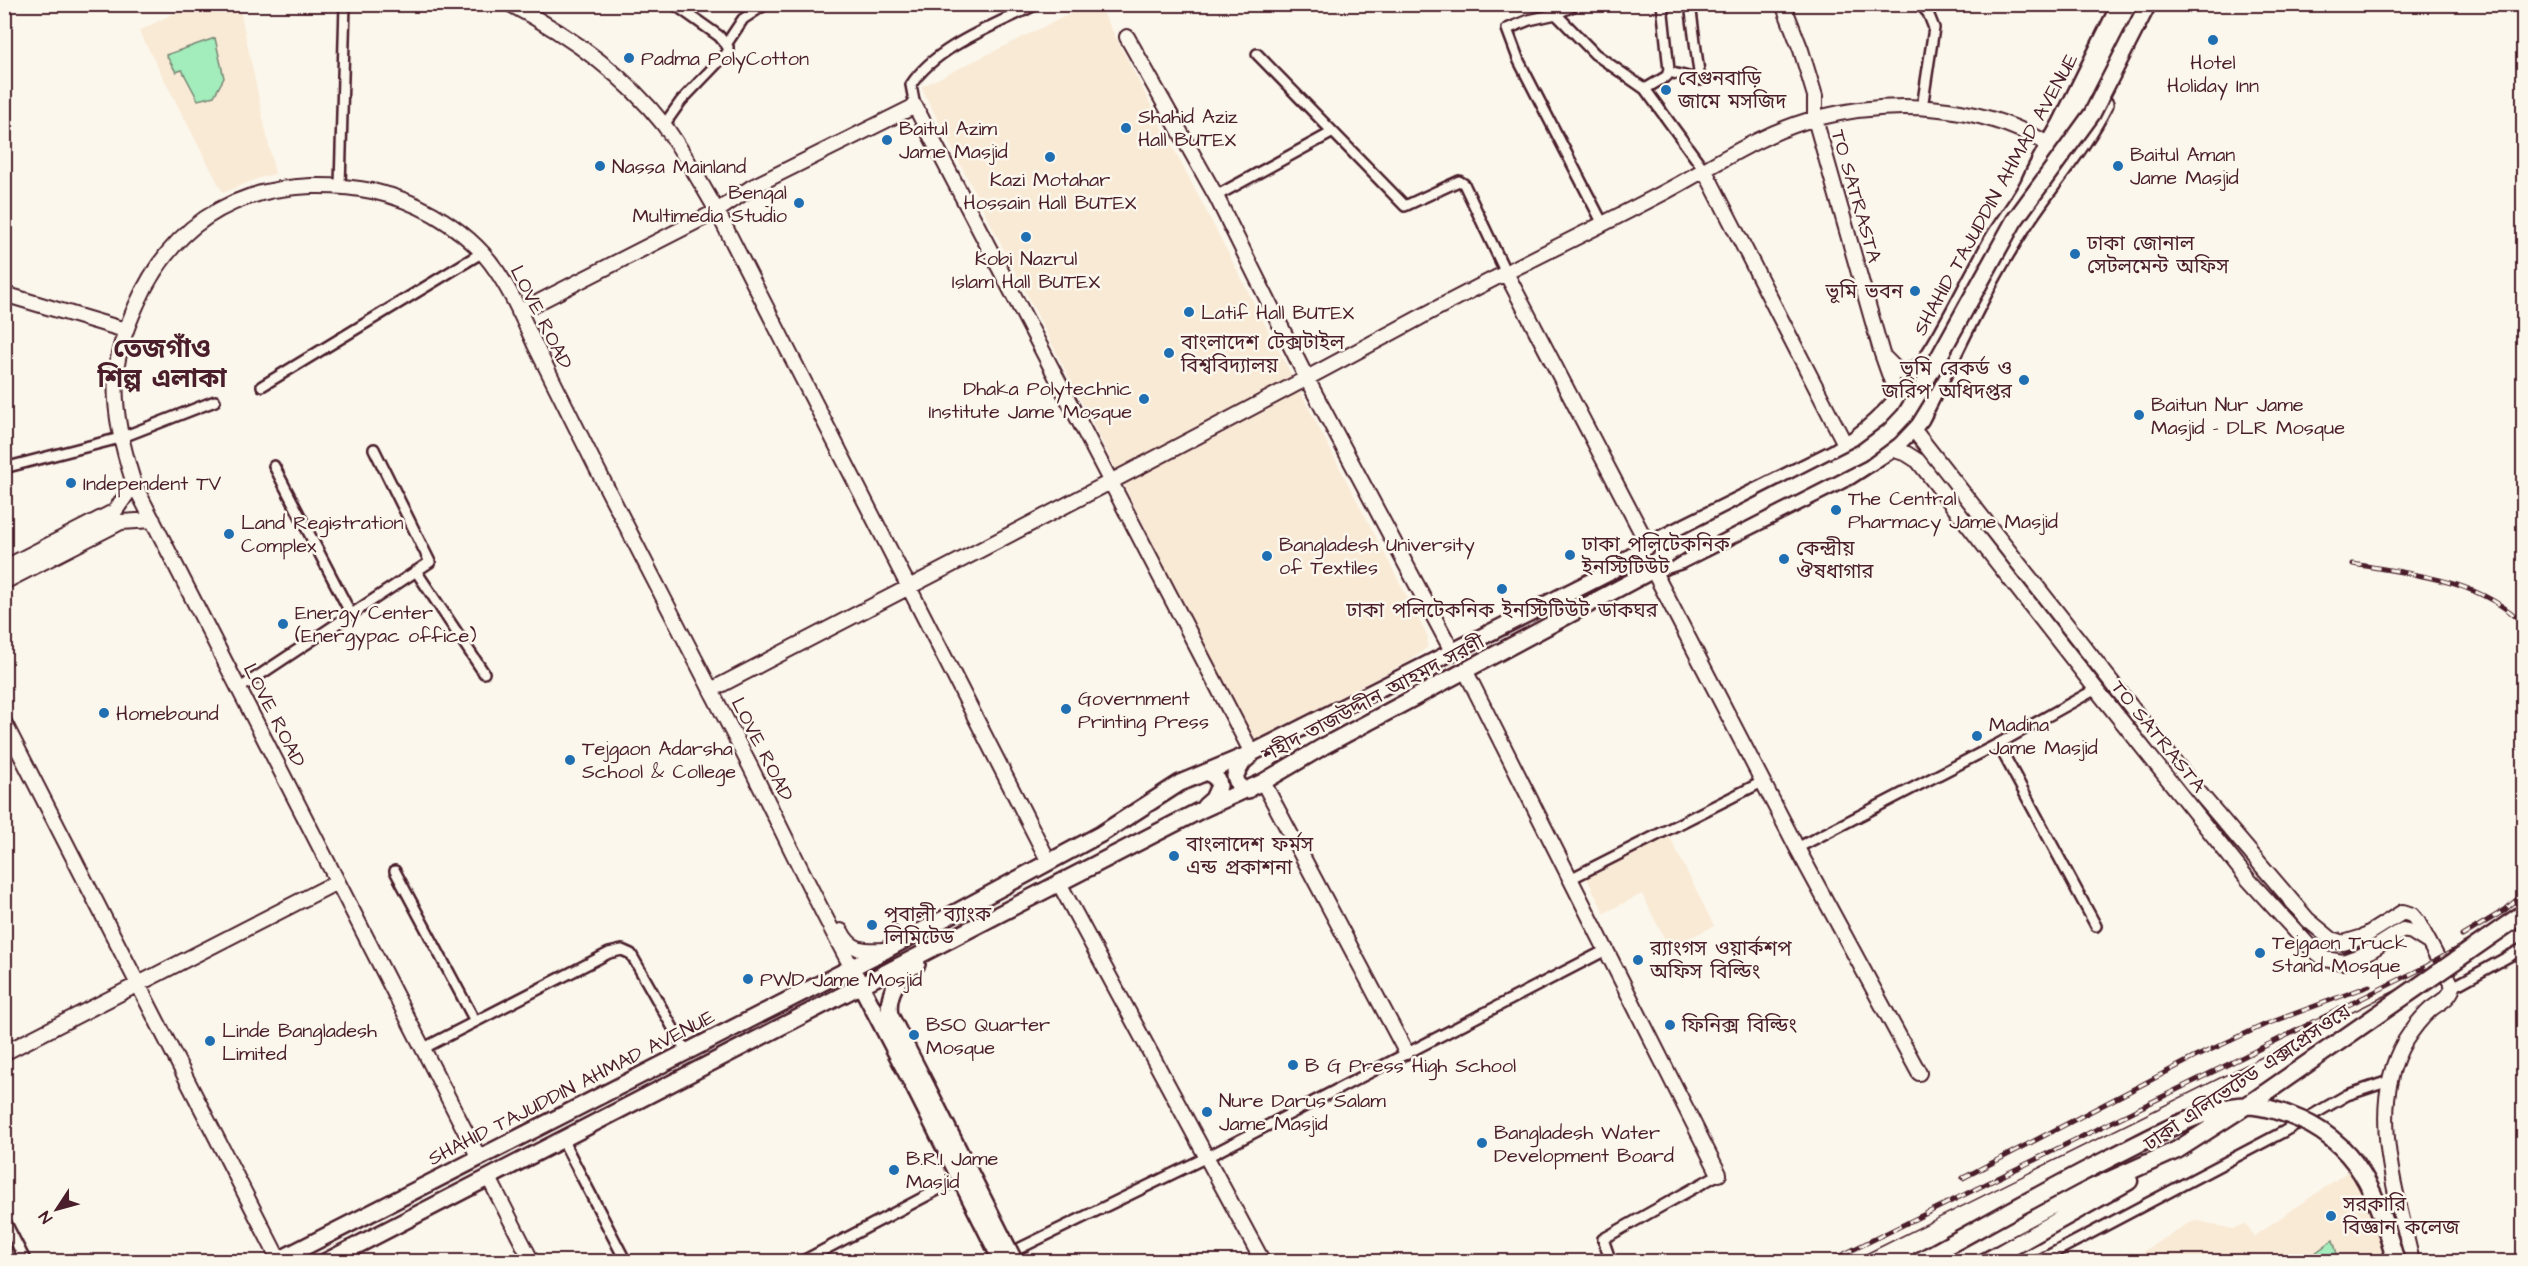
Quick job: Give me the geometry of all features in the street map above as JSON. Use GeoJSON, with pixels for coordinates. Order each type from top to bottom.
{"type":"FeatureCollection","features":[{"type":"Feature","properties":{"kind":"highway","name":"ঢাকা এলিভেটেড এক্সপ্রেসওয়ে"},"geometry":{"type":"LineString","coordinates":[[1985,1262],[2122,1185],[2255,1100],[2523,913]]}},
{"type":"Feature","properties":{"kind":"highway"},"geometry":{"type":"LineString","coordinates":[[1918,1262],[2074,1176],[2184,1122],[2211,1112],[2248,1106],[2262,1107],[2308,1122],[2344,1149],[2364,1174],[2375,1195],[2396,1262]]}},
{"type":"Feature","properties":{"kind":"highway"},"geometry":{"type":"LineString","coordinates":[[1945,1262],[2047,1209],[2177,1150]]}},
{"type":"Feature","properties":{"kind":"main road","name":"SHAHID TAJUDDIN AHMAD AVENUE"},"geometry":{"type":"LineString","coordinates":[[1879,419],[1911,384],[1926,362],[1994,238],[2028,184],[2120,4]]}},
{"type":"Feature","properties":{"kind":"main road"},"geometry":{"type":"LineString","coordinates":[[2028,184],[2040,171],[2073,122],[2133,4]]}},
{"type":"Feature","properties":{"kind":"main road"},"geometry":{"type":"LineString","coordinates":[[1653,570],[1666,555],[1683,544],[1854,456],[1880,439],[1900,420],[1924,384],[2014,221],[2092,114],[2148,4]]}},
{"type":"Feature","properties":{"kind":"main road","name":"SHAHID TAJUDDIN AHMAD AVENUE"},"geometry":{"type":"LineString","coordinates":[[1892,449],[1913,429],[2015,238],[2097,120],[2154,4]]}},
{"type":"Feature","properties":{"kind":"main road"},"geometry":{"type":"LineString","coordinates":[[1911,384],[1930,400]]}},
{"type":"Feature","properties":{"kind":"main road"},"geometry":{"type":"LineString","coordinates":[[1898,399],[1913,429]]}},
{"type":"Feature","properties":{"kind":"main road"},"geometry":{"type":"LineString","coordinates":[[1879,419],[1897,416],[1913,429]]}},
{"type":"Feature","properties":{"kind":"main road","name":"শহীদ তাজউদ্দীন আহমদ সরণী"},"geometry":{"type":"LineString","coordinates":[[886,950],[1101,834],[1174,787],[1252,753],[1608,573],[1648,545],[1852,442],[1879,419]]}},
{"type":"Feature","properties":{"kind":"main road"},"geometry":{"type":"LineString","coordinates":[[1852,442],[1892,449]]}},
{"type":"Feature","properties":{"kind":"main road","name":"শহীদ তাজউদ্দীন আহমদ সরণী"},"geometry":{"type":"LineString","coordinates":[[325,1262],[1199,811],[1248,790],[1324,746],[1653,570],[1680,561],[1850,476],[1892,449]]}},
{"type":"Feature","properties":{"kind":"main road"},"geometry":{"type":"LineString","coordinates":[[1248,790],[1239,787],[1235,777],[1252,753]]}},
{"type":"Feature","properties":{"kind":"main road"},"geometry":{"type":"LineString","coordinates":[[1199,811],[1213,800],[1219,786],[1218,780],[1208,772]]}},
{"type":"Feature","properties":{"kind":"main road"},"geometry":{"type":"LineString","coordinates":[[885,1017],[899,978],[912,967],[953,945],[960,934]]}},
{"type":"Feature","properties":{"kind":"main road","name":"SHAHID TAJUDDIN AHMAD AVENUE"},"geometry":{"type":"LineString","coordinates":[[277,1261],[886,950]]}},
{"type":"Feature","properties":{"kind":"main road"},"geometry":{"type":"LineString","coordinates":[[852,968],[866,982],[885,1017],[1002,1262]]}},
{"type":"Feature","properties":{"kind":"main road"},"geometry":{"type":"LineString","coordinates":[[841,995],[885,1017]]}},
{"type":"Feature","properties":{"kind":"main road"},"geometry":{"type":"LineString","coordinates":[[713,1037],[722,1056]]}},
{"type":"Feature","properties":{"kind":"main road"},"geometry":{"type":"LineString","coordinates":[[921,1089],[1015,1262]]}},
{"type":"Feature","properties":{"kind":"street"},"geometry":{"type":"LineString","coordinates":[[340,186],[345,4]]}},
{"type":"Feature","properties":{"kind":"street"},"geometry":{"type":"LineString","coordinates":[[510,4],[568,38],[607,69],[663,125],[717,211],[1049,862]]}},
{"type":"Feature","properties":{"kind":"street"},"geometry":{"type":"LineString","coordinates":[[674,4],[727,44]]}},
{"type":"Feature","properties":{"kind":"street"},"geometry":{"type":"LineString","coordinates":[[663,125],[681,101],[728,51],[727,44],[743,19],[766,4]]}},
{"type":"Feature","properties":{"kind":"street"},"geometry":{"type":"LineString","coordinates":[[1037,4],[979,33],[926,65],[911,86],[915,106],[1252,753]]}},
{"type":"Feature","properties":{"kind":"street"},"geometry":{"type":"LineString","coordinates":[[1571,4],[1571,7],[1556,15],[1529,20],[1507,29],[1520,61],[1604,224]]}},
{"type":"Feature","properties":{"kind":"street"},"geometry":{"type":"LineString","coordinates":[[1646,89],[1667,76],[1669,72],[1662,4]]}},
{"type":"Feature","properties":{"kind":"street"},"geometry":{"type":"LineString","coordinates":[[1669,72],[1700,80],[1690,4]]}},
{"type":"Feature","properties":{"kind":"street","name":"TO SATRASTA"},"geometry":{"type":"LineString","coordinates":[[1783,4],[1814,93],[1815,119],[1882,354],[1898,399]]}},
{"type":"Feature","properties":{"kind":"street"},"geometry":{"type":"LineString","coordinates":[[1920,4],[1928,13],[1934,28],[1922,108]]}},
{"type":"Feature","properties":{"kind":"street"},"geometry":{"type":"LineString","coordinates":[[1556,15],[1595,54],[1646,89],[1705,171],[1835,424],[1852,442]]}},
{"type":"Feature","properties":{"kind":"street"},"geometry":{"type":"LineString","coordinates":[[1127,37],[1216,196],[1307,379],[1452,651]]}},
{"type":"Feature","properties":{"kind":"street"},"geometry":{"type":"LineString","coordinates":[[1257,54],[1405,207],[1459,181],[1464,184],[1505,272],[1648,545]]}},
{"type":"Feature","properties":{"kind":"street"},"geometry":{"type":"LineString","coordinates":[[1814,93],[1827,106],[1844,112]]}},
{"type":"Feature","properties":{"kind":"street"},"geometry":{"type":"LineString","coordinates":[[519,312],[717,211],[752,187],[915,106]]}},
{"type":"Feature","properties":{"kind":"street"},"geometry":{"type":"LineString","coordinates":[[711,690],[1307,379],[1505,272],[1604,224],[1779,132],[1815,119],[1844,112],[1877,108],[1922,108],[1974,115],[1998,121],[2048,144]]}},
{"type":"Feature","properties":{"kind":"street"},"geometry":{"type":"LineString","coordinates":[[1216,196],[1333,132]]}},
{"type":"Feature","properties":{"kind":"street","name":"LOVE ROAD"},"geometry":{"type":"LineString","coordinates":[[479,1158],[134,484],[120,438],[116,374],[125,330],[162,259],[187,233],[218,210],[243,198],[275,190],[340,186],[374,190],[436,216],[483,252],[506,285],[571,418],[852,968]]}},
{"type":"Feature","properties":{"kind":"street"},"geometry":{"type":"LineString","coordinates":[[262,386],[483,252]]}},
{"type":"Feature","properties":{"kind":"street"},"geometry":{"type":"LineString","coordinates":[[4,294],[125,330]]}},
{"type":"Feature","properties":{"kind":"street"},"geometry":{"type":"LineString","coordinates":[[1882,354],[1892,366],[1905,373],[1926,362]]}},
{"type":"Feature","properties":{"kind":"street"},"geometry":{"type":"LineString","coordinates":[[4,468],[120,438],[215,401]]}},
{"type":"Feature","properties":{"kind":"street"},"geometry":{"type":"LineString","coordinates":[[1913,429],[2108,679],[2260,867],[2308,920],[2331,939],[2343,943],[2354,941],[2403,912],[2415,918],[2453,987]]}},
{"type":"Feature","properties":{"kind":"street"},"geometry":{"type":"LineString","coordinates":[[240,688],[430,562],[374,449]]}},
{"type":"Feature","properties":{"kind":"street","name":"TO SATRASTA"},"geometry":{"type":"LineString","coordinates":[[1892,449],[1918,461],[2247,878],[2319,954]]}},
{"type":"Feature","properties":{"kind":"street"},"geometry":{"type":"LineString","coordinates":[[274,466],[351,614]]}},
{"type":"Feature","properties":{"kind":"street"},"geometry":{"type":"LineString","coordinates":[[4,582],[118,516],[134,484]]}},
{"type":"Feature","properties":{"kind":"street"},"geometry":{"type":"LineString","coordinates":[[4,568],[118,516],[153,520]]}},
{"type":"Feature","properties":{"kind":"street"},"geometry":{"type":"LineString","coordinates":[[1653,570],[1762,782],[1919,1073]]}},
{"type":"Feature","properties":{"kind":"street"},"geometry":{"type":"LineString","coordinates":[[416,571],[484,673]]}},
{"type":"Feature","properties":{"kind":"street"},"geometry":{"type":"LineString","coordinates":[[1466,672],[1719,1174],[1603,1239],[1611,1262]]}},
{"type":"Feature","properties":{"kind":"street"},"geometry":{"type":"LineString","coordinates":[[1797,848],[1998,744],[2096,689],[2108,679]]}},
{"type":"Feature","properties":{"kind":"street"},"geometry":{"type":"LineString","coordinates":[[4,722],[140,984],[277,1261]]}},
{"type":"Feature","properties":{"kind":"street"},"geometry":{"type":"LineString","coordinates":[[1998,744],[2096,926]]}},
{"type":"Feature","properties":{"kind":"street"},"geometry":{"type":"LineString","coordinates":[[1263,782],[1406,1052]]}},
{"type":"Feature","properties":{"kind":"street"},"geometry":{"type":"LineString","coordinates":[[1570,879],[1762,782]]}},
{"type":"Feature","properties":{"kind":"street"},"geometry":{"type":"LineString","coordinates":[[799,865],[809,871],[818,883],[848,944],[862,950],[886,950]]}},
{"type":"Feature","properties":{"kind":"street"},"geometry":{"type":"LineString","coordinates":[[2247,878],[2260,867]]}},
{"type":"Feature","properties":{"kind":"street"},"geometry":{"type":"LineString","coordinates":[[395,871],[475,1021]]}},
{"type":"Feature","properties":{"kind":"street"},"geometry":{"type":"LineString","coordinates":[[4,1053],[337,882]]}},
{"type":"Feature","properties":{"kind":"street"},"geometry":{"type":"LineString","coordinates":[[1059,883],[1263,1262]]}},
{"type":"Feature","properties":{"kind":"street"},"geometry":{"type":"LineString","coordinates":[[2331,939],[2319,954],[2335,962],[2351,961],[2403,930],[2412,932],[2428,942]]}},
{"type":"Feature","properties":{"kind":"street"},"geometry":{"type":"LineString","coordinates":[[2412,1262],[2389,1155],[2386,1104],[2390,1081],[2399,1053],[2409,1034],[2424,1016],[2449,996],[2453,987],[2523,948]]}},
{"type":"Feature","properties":{"kind":"street"},"geometry":{"type":"LineString","coordinates":[[424,1048],[609,953],[622,950],[631,954],[686,1051]]}},
{"type":"Feature","properties":{"kind":"street"},"geometry":{"type":"LineString","coordinates":[[994,1262],[1207,1157],[1606,950]]}},
{"type":"Feature","properties":{"kind":"street"},"geometry":{"type":"LineString","coordinates":[[2036,1262],[2283,1132],[2347,1095],[2390,1081]]}},
{"type":"Feature","properties":{"kind":"street"},"geometry":{"type":"LineString","coordinates":[[562,1139],[626,1262]]}},
{"type":"Feature","properties":{"kind":"street"},"geometry":{"type":"LineString","coordinates":[[489,1178],[532,1262]]}},
{"type":"Feature","properties":{"kind":"street"},"geometry":{"type":"LineString","coordinates":[[801,1262],[949,1184]]}},
{"type":"Feature","properties":{"kind":"street"},"geometry":{"type":"LineString","coordinates":[[4,1220],[26,1262]]}},
{"type":"Feature","properties":{"kind":"shaded area"},"geometry":{"type":"Polygon","coordinates":[[[202,5],[239,5],[275,174],[223,193],[139,31],[170,15],[202,5]]]}},
{"type":"Feature","properties":{"kind":"shaded area","name":"বাংলাদেশ টেক্সটাইল বিশ্ববিদ্যালয়"},"geometry":{"type":"Polygon","coordinates":[[[1088,5],[1099,5],[1428,637],[1427,648],[1408,662],[1254,741],[921,87],[1088,5]]]}},
{"type":"Feature","properties":{"kind":"shaded area"},"geometry":{"type":"Polygon","coordinates":[[[1668,833],[1714,926],[1669,948],[1642,894],[1604,913],[1585,874],[1668,833]]]}},
{"type":"Feature","properties":{"kind":"shaded area","name":"সরকারি বিজ্ঞান কলেজ"},"geometry":{"type":"Polygon","coordinates":[[[2353,1168],[2361,1176],[2390,1262],[2126,1262],[2194,1220],[2233,1229],[2245,1224],[2254,1236],[2353,1168]]]}},
{"type":"Feature","properties":{"kind":"green space"},"geometry":{"type":"Polygon","coordinates":[[[215,38],[224,78],[214,96],[198,100],[182,70],[176,72],[166,55],[215,38]]]}},
{"type":"Feature","properties":{"kind":"green space"},"geometry":{"type":"Polygon","coordinates":[[[2333,1240],[2339,1261],[2304,1261],[2333,1240]]]}},
{"type":"Feature","properties":{"kind":"tram line"},"geometry":{"type":"LineString","coordinates":[[1850,1262],[2431,973],[2524,922]]}},
{"type":"Feature","properties":{"kind":"railway"},"geometry":{"type":"LineString","coordinates":[[2353,564],[2421,576],[2466,588],[2506,609],[2524,624]]}},
{"type":"Feature","properties":{"kind":"railway"},"geometry":{"type":"LineString","coordinates":[[2462,936],[2505,910],[2524,893]]}},
{"type":"Feature","properties":{"kind":"railway"},"geometry":{"type":"LineString","coordinates":[[1828,1262],[2427,966],[2524,910]]}},
{"type":"Feature","properties":{"kind":"railway"},"geometry":{"type":"LineString","coordinates":[[1963,1178],[2195,1057],[2264,1025],[2369,986]]}},
{"type":"Feature","properties":{"kind":"place","name":"Hotel Holiday Inn"},"geometry":{"type":"Point","coordinates":[2213,40]}},
{"type":"Feature","properties":{"kind":"place","name":"Padma PolyCotton"},"geometry":{"type":"Point","coordinates":[629,58]}},
{"type":"Feature","properties":{"kind":"place","name":"বেগুনবাড়ি জামে মসজিদ"},"geometry":{"type":"Point","coordinates":[1666,90]}},
{"type":"Feature","properties":{"kind":"place","name":"Shahid Aziz Hall BUTEX"},"geometry":{"type":"Point","coordinates":[1126,128]}},
{"type":"Feature","properties":{"kind":"place","name":"Baitul Azim Jame Masjid"},"geometry":{"type":"Point","coordinates":[887,140]}},
{"type":"Feature","properties":{"kind":"place","name":"Kazi Motahar Hossain Hall BUTEX"},"geometry":{"type":"Point","coordinates":[1050,157]}},
{"type":"Feature","properties":{"kind":"place","name":"Nassa Mainland"},"geometry":{"type":"Point","coordinates":[600,166]}},
{"type":"Feature","properties":{"kind":"place","name":"Baitul Aman Jame Masjid"},"geometry":{"type":"Point","coordinates":[2118,166]}},
{"type":"Feature","properties":{"kind":"place","name":"Bengal Multimedia Studio"},"geometry":{"type":"Point","coordinates":[799,203]}},
{"type":"Feature","properties":{"kind":"place","name":"Kobi Nazrul Islam Hall BUTEX"},"geometry":{"type":"Point","coordinates":[1026,237]}},
{"type":"Feature","properties":{"kind":"place","name":"ঢাকা জোনাল সেটলমেন্ট অফিস"},"geometry":{"type":"Point","coordinates":[2075,254]}},
{"type":"Feature","properties":{"kind":"place","name":"ভূমি ভবন"},"geometry":{"type":"Point","coordinates":[1915,291]}},
{"type":"Feature","properties":{"kind":"place","name":"Latif Hall BUTEX"},"geometry":{"type":"Point","coordinates":[1189,312]}},
{"type":"Feature","properties":{"kind":"place","name":"বাংলাদেশ টেক্সটাইল বিশ্ববিদ্যালয়"},"geometry":{"type":"Point","coordinates":[1169,353]}},
{"type":"Feature","properties":{"kind":"place","name":"ভূমি রেকর্ড ও জরিপ অধিদপ্তর"},"geometry":{"type":"Point","coordinates":[2024,380]}},
{"type":"Feature","properties":{"kind":"place","name":"Dhaka Polytechnic Institute Jame Mosque"},"geometry":{"type":"Point","coordinates":[1144,399]}},
{"type":"Feature","properties":{"kind":"place","name":"Baitun Nur Jame Masjid - DLR Mosque"},"geometry":{"type":"Point","coordinates":[2139,415]}},
{"type":"Feature","properties":{"kind":"place","name":"Independent TV"},"geometry":{"type":"Point","coordinates":[71,483]}},
{"type":"Feature","properties":{"kind":"place","name":"The Central Pharmacy Jame Masjid"},"geometry":{"type":"Point","coordinates":[1836,510]}},
{"type":"Feature","properties":{"kind":"place","name":"Land Registration Complex"},"geometry":{"type":"Point","coordinates":[229,534]}},
{"type":"Feature","properties":{"kind":"place","name":"ঢাকা পলিটেকনিক ইনস্টিটিউট"},"geometry":{"type":"Point","coordinates":[1570,555]}},
{"type":"Feature","properties":{"kind":"place","name":"Bangladesh University of Textiles"},"geometry":{"type":"Point","coordinates":[1267,556]}},
{"type":"Feature","properties":{"kind":"place","name":"কেন্দ্রীয় ঔষধাগার"},"geometry":{"type":"Point","coordinates":[1784,559]}},
{"type":"Feature","properties":{"kind":"place","name":"ঢাকা পলিটেকনিক ইনস্টিটিউট ডাকঘর"},"geometry":{"type":"Point","coordinates":[1502,589]}},
{"type":"Feature","properties":{"kind":"place","name":"Energy Center (Energypac office)"},"geometry":{"type":"Point","coordinates":[283,624]}},
{"type":"Feature","properties":{"kind":"place","name":"Government Printing Press"},"geometry":{"type":"Point","coordinates":[1066,709]}},
{"type":"Feature","properties":{"kind":"place","name":"Homebound"},"geometry":{"type":"Point","coordinates":[104,713]}},
{"type":"Feature","properties":{"kind":"place","name":"Madina Jame Masjid"},"geometry":{"type":"Point","coordinates":[1977,736]}},
{"type":"Feature","properties":{"kind":"place","name":"Tejgaon Adarsha School & College"},"geometry":{"type":"Point","coordinates":[570,760]}},
{"type":"Feature","properties":{"kind":"place","name":"বাংলাদেশ ফর্মস এন্ড প্রকাশনা"},"geometry":{"type":"Point","coordinates":[1174,856]}},
{"type":"Feature","properties":{"kind":"place","name":"পূবালী ব্যাংক লিমিটেড"},"geometry":{"type":"Point","coordinates":[872,925]}},
{"type":"Feature","properties":{"kind":"place","name":"Tejgaon Truck Stand Mosque"},"geometry":{"type":"Point","coordinates":[2260,953]}},
{"type":"Feature","properties":{"kind":"place","name":"র‍্যাংগস ওয়ার্কশপ অফিস বিল্ডিং"},"geometry":{"type":"Point","coordinates":[1638,960]}},
{"type":"Feature","properties":{"kind":"place","name":"PWD Jame Mosjid"},"geometry":{"type":"Point","coordinates":[748,979]}},
{"type":"Feature","properties":{"kind":"place","name":"ফিনিক্স বিল্ডিং"},"geometry":{"type":"Point","coordinates":[1670,1025]}},
{"type":"Feature","properties":{"kind":"place","name":"BSO Quarter Mosque"},"geometry":{"type":"Point","coordinates":[914,1035]}},
{"type":"Feature","properties":{"kind":"place","name":"Linde Bangladesh Limited"},"geometry":{"type":"Point","coordinates":[210,1041]}},
{"type":"Feature","properties":{"kind":"place","name":"B G Press High School"},"geometry":{"type":"Point","coordinates":[1293,1065]}},
{"type":"Feature","properties":{"kind":"place","name":"Nure Darus Salam Jame Masjid"},"geometry":{"type":"Point","coordinates":[1207,1112]}},
{"type":"Feature","properties":{"kind":"place","name":"Bangladesh Water Development Board"},"geometry":{"type":"Point","coordinates":[1482,1143]}},
{"type":"Feature","properties":{"kind":"place","name":"B.R.I Jame Masjid"},"geometry":{"type":"Point","coordinates":[894,1170]}},
{"type":"Feature","properties":{"kind":"place","name":"সরকারি বিজ্ঞান কলেজ"},"geometry":{"type":"Point","coordinates":[2331,1216]}},
{"type":"Feature","properties":{"kind":"district","name":"তেজগাঁও শিল্প এলাকা"},"geometry":{"type":"Point","coordinates":[162,363]}}]}
